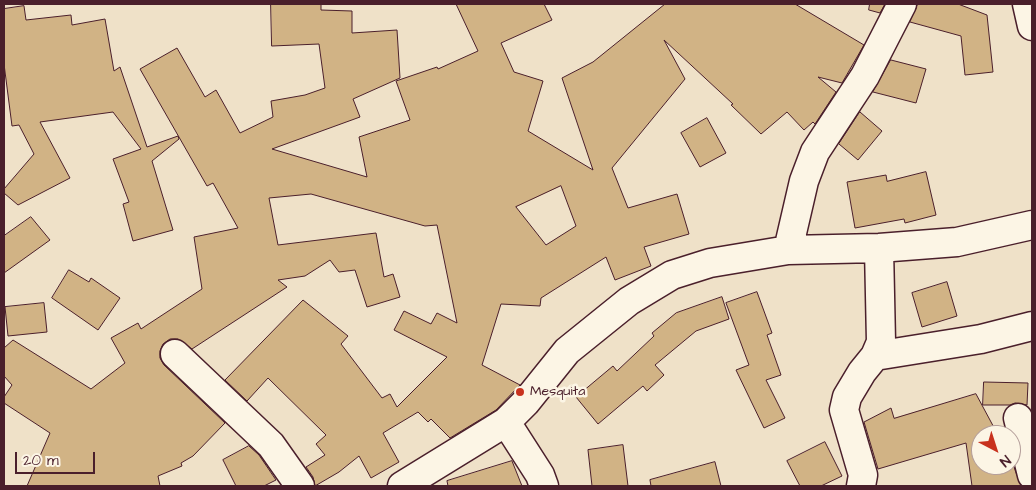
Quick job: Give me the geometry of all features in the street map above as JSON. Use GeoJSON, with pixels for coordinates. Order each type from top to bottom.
{"type":"FeatureCollection","features":[{"type":"Feature","properties":{"kind":"street"},"geometry":{"type":"LineString","coordinates":[[788,250],[804,181],[815,152],[865,76],[902,4]]}},
{"type":"Feature","properties":{"kind":"street"},"geometry":{"type":"LineString","coordinates":[[1027,4],[1032,26]]}},
{"type":"Feature","properties":{"kind":"street"},"geometry":{"type":"LineString","coordinates":[[402,486],[506,422],[526,402],[567,351],[629,301],[672,275],[710,263],[788,250],[879,248],[957,242],[1032,225]]}},
{"type":"Feature","properties":{"kind":"street"},"geometry":{"type":"LineString","coordinates":[[861,486],[863,475],[844,410],[847,397],[875,356],[881,342],[879,248]]}},
{"type":"Feature","properties":{"kind":"street"},"geometry":{"type":"LineString","coordinates":[[875,356],[980,339],[1032,326]]}},
{"type":"Feature","properties":{"kind":"street"},"geometry":{"type":"LineString","coordinates":[[175,354],[271,445],[300,486]]}},
{"type":"Feature","properties":{"kind":"street"},"geometry":{"type":"LineString","coordinates":[[1018,418],[1032,475]]}},
{"type":"Feature","properties":{"kind":"street"},"geometry":{"type":"LineString","coordinates":[[506,422],[540,475],[544,486]]}},
{"type":"Feature","properties":{"kind":"building"},"geometry":{"type":"Polygon","coordinates":[[[271,4],[321,4],[321,10],[352,11],[352,33],[397,30],[400,78],[353,99],[360,117],[272,149],[367,177],[359,137],[410,120],[396,81],[437,67],[438,69],[478,51],[456,4],[544,4],[552,20],[501,43],[514,72],[543,81],[528,131],[593,170],[562,78],[593,62],[665,4],[795,4],[864,45],[842,83],[818,77],[836,92],[815,124],[813,122],[804,130],[787,112],[761,134],[731,105],[733,104],[664,40],[685,79],[612,168],[628,208],[677,194],[689,234],[644,247],[651,266],[615,280],[606,257],[541,298],[540,306],[501,304],[482,365],[520,385],[496,410],[450,438],[431,419],[428,422],[418,412],[383,433],[399,462],[371,478],[359,456],[339,472],[315,486],[313,477],[306,467],[325,455],[316,444],[326,435],[268,378],[247,401],[225,380],[303,300],[348,336],[341,344],[382,398],[390,394],[397,407],[447,357],[394,330],[404,311],[431,324],[437,313],[457,323],[437,225],[425,226],[311,194],[269,198],[278,245],[376,233],[384,277],[393,274],[400,297],[367,307],[355,270],[339,272],[330,260],[305,276],[278,280],[287,287],[192,349],[178,339],[170,339],[163,344],[160,358],[164,365],[225,423],[193,456],[181,463],[182,466],[158,476],[160,486],[27,486],[50,433],[4,403],[4,397],[12,385],[4,376],[4,348],[13,340],[91,389],[125,363],[111,338],[138,323],[141,329],[202,289],[194,237],[238,228],[213,183],[207,186],[140,69],[177,48],[205,97],[216,90],[240,133],[273,117],[271,101],[305,95],[325,88],[319,44],[272,46],[271,4]],[[561,186],[516,207],[546,245],[576,226],[561,186]]]}},
{"type":"Feature","properties":{"kind":"building"},"geometry":{"type":"Polygon","coordinates":[[[870,4],[885,4],[880,13],[869,10],[870,4]]]}},
{"type":"Feature","properties":{"kind":"building"},"geometry":{"type":"Polygon","coordinates":[[[918,4],[958,4],[987,15],[993,72],[965,75],[961,36],[910,22],[918,4]]]}},
{"type":"Feature","properties":{"kind":"building"},"geometry":{"type":"Polygon","coordinates":[[[24,6],[26,20],[71,15],[72,25],[105,19],[114,71],[120,67],[147,147],[178,136],[179,139],[152,161],[173,230],[133,241],[123,204],[129,202],[113,159],[141,149],[113,112],[40,122],[70,178],[18,205],[4,193],[4,189],[34,154],[19,125],[12,126],[4,64],[4,9],[24,6]]]}},
{"type":"Feature","properties":{"kind":"building"},"geometry":{"type":"Polygon","coordinates":[[[891,60],[926,69],[916,103],[873,92],[891,60]]]}},
{"type":"Feature","properties":{"kind":"building"},"geometry":{"type":"Polygon","coordinates":[[[860,112],[882,131],[858,160],[839,144],[860,112]]]}},
{"type":"Feature","properties":{"kind":"building"},"geometry":{"type":"Polygon","coordinates":[[[707,118],[726,153],[700,167],[681,133],[707,118]]]}},
{"type":"Feature","properties":{"kind":"building"},"geometry":{"type":"Polygon","coordinates":[[[926,172],[936,215],[905,223],[904,219],[855,228],[847,182],[886,175],[887,181],[926,172]]]}},
{"type":"Feature","properties":{"kind":"building"},"geometry":{"type":"Polygon","coordinates":[[[31,217],[50,240],[4,273],[4,236],[31,217]]]}},
{"type":"Feature","properties":{"kind":"building"},"geometry":{"type":"Polygon","coordinates":[[[69,270],[89,282],[91,278],[120,298],[98,330],[52,298],[69,270]]]}},
{"type":"Feature","properties":{"kind":"building"},"geometry":{"type":"Polygon","coordinates":[[[947,282],[957,316],[922,327],[912,293],[947,282]]]}},
{"type":"Feature","properties":{"kind":"building"},"geometry":{"type":"Polygon","coordinates":[[[757,292],[772,333],[767,335],[781,375],[766,380],[785,418],[764,428],[736,370],[749,365],[726,303],[757,292]]]}},
{"type":"Feature","properties":{"kind":"building"},"geometry":{"type":"Polygon","coordinates":[[[722,297],[729,319],[696,331],[655,365],[664,375],[647,391],[643,386],[598,424],[576,397],[613,366],[617,371],[654,336],[652,333],[676,313],[722,297]]]}},
{"type":"Feature","properties":{"kind":"building"},"geometry":{"type":"Polygon","coordinates":[[[44,303],[47,332],[8,336],[5,307],[44,303]]]}},
{"type":"Feature","properties":{"kind":"building"},"geometry":{"type":"Polygon","coordinates":[[[984,382],[1028,383],[1027,405],[1015,403],[1010,405],[983,405],[984,382]]]}},
{"type":"Feature","properties":{"kind":"building"},"geometry":{"type":"Polygon","coordinates":[[[976,394],[993,425],[971,425],[971,475],[1017,475],[1021,486],[972,486],[966,443],[878,469],[864,422],[891,408],[894,418],[976,394]]]}},
{"type":"Feature","properties":{"kind":"building"},"geometry":{"type":"Polygon","coordinates":[[[825,442],[842,476],[821,486],[800,486],[787,461],[825,442]]]}},
{"type":"Feature","properties":{"kind":"building"},"geometry":{"type":"Polygon","coordinates":[[[623,445],[628,486],[592,486],[588,450],[623,445]]]}},
{"type":"Feature","properties":{"kind":"building"},"geometry":{"type":"Polygon","coordinates":[[[249,446],[259,455],[276,480],[264,486],[236,486],[223,460],[249,446]]]}},
{"type":"Feature","properties":{"kind":"building"},"geometry":{"type":"Polygon","coordinates":[[[512,461],[522,486],[448,486],[447,481],[512,461]]]}},
{"type":"Feature","properties":{"kind":"building"},"geometry":{"type":"Polygon","coordinates":[[[715,462],[721,486],[651,486],[650,480],[715,462]]]}},
{"type":"Feature","properties":{"kind":"place","name":"Mesquita"},"geometry":{"type":"Point","coordinates":[520,392]}}]}
